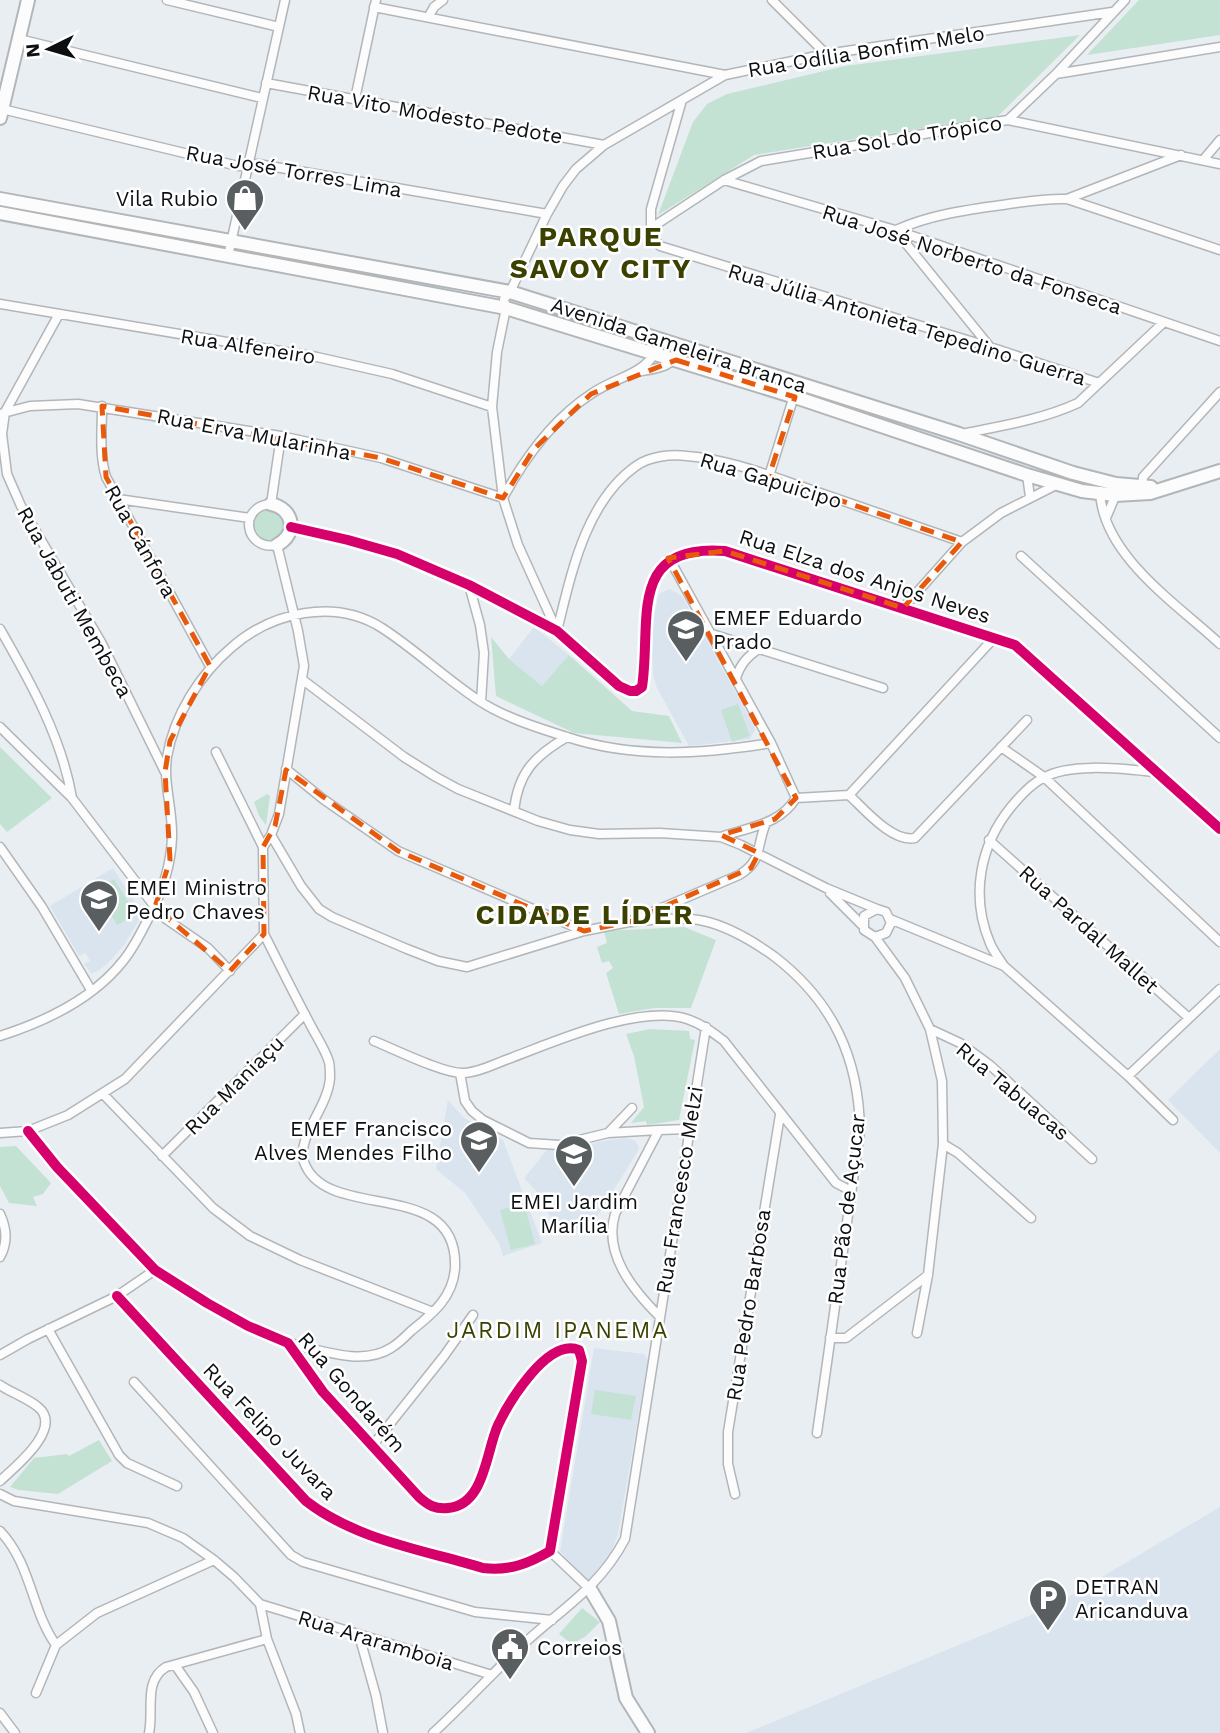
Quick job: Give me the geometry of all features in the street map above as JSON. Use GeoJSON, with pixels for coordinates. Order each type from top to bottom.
{"type":"FeatureCollection","features":[{"type":"Feature","properties":{"kind":"main road"},"geometry":{"type":"LineString","coordinates":[[1,113],[28,0]]}},
{"type":"Feature","properties":{"kind":"main road","name":"Avenida Gameleira Branca"},"geometry":{"type":"LineString","coordinates":[[0,199],[510,292],[1101,480],[1118,490]]}},
{"type":"Feature","properties":{"kind":"main road"},"geometry":{"type":"LineString","coordinates":[[28,219],[32,205]]}},
{"type":"Feature","properties":{"kind":"main road","name":"Avenida Gameleira Branca"},"geometry":{"type":"LineString","coordinates":[[0,213],[506,308],[795,397],[1027,475],[1100,494],[1118,490],[1162,489],[1220,471]]}},
{"type":"Feature","properties":{"kind":"main road"},"geometry":{"type":"LineString","coordinates":[[936,443],[941,428]]}},
{"type":"Feature","properties":{"kind":"main road"},"geometry":{"type":"LineString","coordinates":[[271,503],[284,508],[291,527],[287,538],[277,545]]}},
{"type":"Feature","properties":{"kind":"main road"},"geometry":{"type":"LineString","coordinates":[[590,1589],[609,1621],[626,1698],[648,1733]]}},
{"type":"Feature","properties":{"kind":"street"},"geometry":{"type":"LineString","coordinates":[[167,0],[279,27]]}},
{"type":"Feature","properties":{"kind":"street"},"geometry":{"type":"LineString","coordinates":[[228,256],[285,0]]}},
{"type":"Feature","properties":{"kind":"street"},"geometry":{"type":"LineString","coordinates":[[429,16],[434,7],[443,0]]}},
{"type":"Feature","properties":{"kind":"street"},"geometry":{"type":"LineString","coordinates":[[772,0],[826,54]]}},
{"type":"Feature","properties":{"kind":"street"},"geometry":{"type":"LineString","coordinates":[[1008,120],[1056,74],[1125,0]]}},
{"type":"Feature","properties":{"kind":"street"},"geometry":{"type":"LineString","coordinates":[[355,99],[375,4],[725,75]]}},
{"type":"Feature","properties":{"kind":"street","name":"Rua Odília Bonfim Melo"},"geometry":{"type":"LineString","coordinates":[[506,308],[513,302],[510,292],[547,214],[576,169],[604,145],[725,75],[826,54],[1112,12]]}},
{"type":"Feature","properties":{"kind":"street"},"geometry":{"type":"LineString","coordinates":[[19,39],[262,98]]}},
{"type":"Feature","properties":{"kind":"street"},"geometry":{"type":"LineString","coordinates":[[1056,74],[1220,47]]}},
{"type":"Feature","properties":{"kind":"street","name":"Rua Vito Modesto Pedote"},"geometry":{"type":"LineString","coordinates":[[266,83],[604,145]]}},
{"type":"Feature","properties":{"kind":"street"},"geometry":{"type":"LineString","coordinates":[[651,228],[651,209],[681,100]]}},
{"type":"Feature","properties":{"kind":"street","name":"Rua José Torres Lima"},"geometry":{"type":"LineString","coordinates":[[1,113],[238,166],[249,164],[547,214]]}},
{"type":"Feature","properties":{"kind":"street","name":"Rua Sol do Trópico"},"geometry":{"type":"LineString","coordinates":[[651,228],[748,166],[773,158],[1008,120],[1220,164]]}},
{"type":"Feature","properties":{"kind":"street"},"geometry":{"type":"LineString","coordinates":[[1205,159],[1220,140]]}},
{"type":"Feature","properties":{"kind":"street"},"geometry":{"type":"LineString","coordinates":[[990,347],[895,230],[955,211],[1067,199],[1181,155]]}},
{"type":"Feature","properties":{"kind":"street","name":"Rua José Norberto da Fonseca"},"geometry":{"type":"LineString","coordinates":[[724,180],[895,230],[1220,341]]}},
{"type":"Feature","properties":{"kind":"street"},"geometry":{"type":"LineString","coordinates":[[1067,199],[1220,250]]}},
{"type":"Feature","properties":{"kind":"street","name":"Rua Júlia Antonieta Tepedino Guerra"},"geometry":{"type":"LineString","coordinates":[[651,228],[655,240],[664,249],[990,347],[1099,383]]}},
{"type":"Feature","properties":{"kind":"street","name":"Rua Alfeneiro"},"geometry":{"type":"LineString","coordinates":[[0,304],[317,356],[392,373],[492,407]]}},
{"type":"Feature","properties":{"kind":"street"},"geometry":{"type":"LineString","coordinates":[[506,308],[496,352],[492,407],[503,498],[523,555],[558,631]]}},
{"type":"Feature","properties":{"kind":"street","name":"Rua Jabuti Membeca"},"geometry":{"type":"LineString","coordinates":[[59,314],[2,413],[4,458],[16,497],[102,642],[165,772]]}},
{"type":"Feature","properties":{"kind":"street"},"geometry":{"type":"LineString","coordinates":[[959,434],[1060,411],[1077,403],[1163,323]]}},
{"type":"Feature","properties":{"kind":"street"},"geometry":{"type":"LineString","coordinates":[[503,498],[523,463],[562,417],[591,394],[636,372],[656,355],[663,340]]}},
{"type":"Feature","properties":{"kind":"street"},"geometry":{"type":"LineString","coordinates":[[636,372],[663,367],[676,360],[684,346]]}},
{"type":"Feature","properties":{"kind":"street"},"geometry":{"type":"LineString","coordinates":[[769,476],[798,383]]}},
{"type":"Feature","properties":{"kind":"street"},"geometry":{"type":"LineString","coordinates":[[1142,490],[1143,477],[1220,392]]}},
{"type":"Feature","properties":{"kind":"street","name":"Rua Erva Mularinha"},"geometry":{"type":"LineString","coordinates":[[2,413],[53,404],[102,406],[281,436],[381,458],[503,498]]}},
{"type":"Feature","properties":{"kind":"street","name":"Rua Cánfora"},"geometry":{"type":"LineString","coordinates":[[102,406],[102,463],[118,499],[210,666]]}},
{"type":"Feature","properties":{"kind":"street"},"geometry":{"type":"LineString","coordinates":[[263,847],[279,814],[303,680],[301,648],[277,545],[264,545],[253,538],[250,532],[250,518],[258,507],[271,503],[281,436]]}},
{"type":"Feature","properties":{"kind":"street","name":"Rua Gapuicipo"},"geometry":{"type":"LineString","coordinates":[[558,631],[577,555],[597,513],[622,478],[638,465],[652,459],[688,456],[769,476],[962,542]]}},
{"type":"Feature","properties":{"kind":"street"},"geometry":{"type":"LineString","coordinates":[[1027,475],[1030,497]]}},
{"type":"Feature","properties":{"kind":"street"},"geometry":{"type":"LineString","coordinates":[[1101,480],[1100,494],[1106,518],[1121,549],[1141,573],[1220,643]]}},
{"type":"Feature","properties":{"kind":"street"},"geometry":{"type":"LineString","coordinates":[[904,608],[962,542],[1001,513],[1058,484]]}},
{"type":"Feature","properties":{"kind":"street"},"geometry":{"type":"LineString","coordinates":[[1106,518],[1118,490]]}},
{"type":"Feature","properties":{"kind":"street"},"geometry":{"type":"LineString","coordinates":[[118,499],[250,518]]}},
{"type":"Feature","properties":{"kind":"street"},"geometry":{"type":"LineString","coordinates":[[291,527],[397,554],[469,585],[558,631],[619,686],[629,691],[640,690],[647,604],[658,575],[670,560],[771,743],[796,798]]}},
{"type":"Feature","properties":{"kind":"street","name":"Rua Elza dos Anjos Neves"},"geometry":{"type":"LineString","coordinates":[[670,560],[692,551],[725,551],[1015,645],[1220,829]]}},
{"type":"Feature","properties":{"kind":"street"},"geometry":{"type":"LineString","coordinates":[[1021,556],[1220,738]]}},
{"type":"Feature","properties":{"kind":"street"},"geometry":{"type":"LineString","coordinates":[[469,585],[480,625],[484,653],[481,702]]}},
{"type":"Feature","properties":{"kind":"street"},"geometry":{"type":"LineString","coordinates":[[0,1036],[51,1017],[91,990],[123,961],[155,907],[165,881],[171,848],[171,807],[165,772],[170,741],[177,721],[210,666],[240,640],[269,624],[293,615],[337,612],[356,617],[380,627],[481,702],[567,737],[611,749],[654,753],[717,751],[771,743]]}},
{"type":"Feature","properties":{"kind":"street"},"geometry":{"type":"LineString","coordinates":[[0,629],[17,658],[62,754],[72,798]]}},
{"type":"Feature","properties":{"kind":"street"},"geometry":{"type":"LineString","coordinates":[[712,634],[883,688]]}},
{"type":"Feature","properties":{"kind":"street"},"geometry":{"type":"LineString","coordinates":[[796,798],[849,795],[994,638]]}},
{"type":"Feature","properties":{"kind":"street"},"geometry":{"type":"LineString","coordinates":[[736,678],[747,656],[760,648]]}},
{"type":"Feature","properties":{"kind":"street"},"geometry":{"type":"LineString","coordinates":[[303,680],[404,757],[458,789],[559,827],[599,834],[660,833],[721,837],[759,853],[826,888],[886,912],[890,919],[889,930],[883,936],[867,934],[862,925],[826,888]]}},
{"type":"Feature","properties":{"kind":"street"},"geometry":{"type":"LineString","coordinates":[[849,795],[895,835],[906,839],[915,838],[1027,720]]}},
{"type":"Feature","properties":{"kind":"street"},"geometry":{"type":"LineString","coordinates":[[0,727],[72,798],[166,919],[208,948],[230,971]]}},
{"type":"Feature","properties":{"kind":"street"},"geometry":{"type":"LineString","coordinates":[[514,811],[516,792],[531,763],[544,751],[567,737]]}},
{"type":"Feature","properties":{"kind":"street"},"geometry":{"type":"LineString","coordinates":[[1001,747],[1044,777],[1220,942]]}},
{"type":"Feature","properties":{"kind":"street"},"geometry":{"type":"LineString","coordinates":[[216,752],[263,847],[264,934],[329,1062],[330,1078],[323,1104],[304,1140],[304,1162],[318,1182],[333,1189],[426,1214],[443,1229],[451,1242],[455,1258],[454,1276],[449,1291],[433,1312],[390,1349],[363,1358],[288,1343]]}},
{"type":"Feature","properties":{"kind":"street"},"geometry":{"type":"LineString","coordinates":[[1154,772],[1092,768],[1044,777],[1018,798],[998,823],[981,867],[981,903],[990,943],[1004,966],[1128,1076],[1173,1120]]}},
{"type":"Feature","properties":{"kind":"street"},"geometry":{"type":"LineString","coordinates":[[286,769],[323,799],[398,851],[584,931]]}},
{"type":"Feature","properties":{"kind":"street"},"geometry":{"type":"LineString","coordinates":[[721,837],[766,823],[785,813],[796,798]]}},
{"type":"Feature","properties":{"kind":"street"},"geometry":{"type":"LineString","coordinates":[[271,835],[301,887],[319,909],[332,917],[439,961],[467,967],[481,965],[584,931],[629,922],[739,875],[751,868],[759,853],[766,823]]}},
{"type":"Feature","properties":{"kind":"street","name":"Rua Pardal Mallet"},"geometry":{"type":"LineString","coordinates":[[989,841],[1189,1018]]}},
{"type":"Feature","properties":{"kind":"street"},"geometry":{"type":"LineString","coordinates":[[0,847],[42,907],[91,990]]}},
{"type":"Feature","properties":{"kind":"street"},"geometry":{"type":"LineString","coordinates":[[862,925],[864,916],[877,909]]}},
{"type":"Feature","properties":{"kind":"street","name":"Rua Pão de Açucar"},"geometry":{"type":"LineString","coordinates":[[629,922],[673,919],[702,921],[750,939],[800,977],[818,998],[839,1032],[857,1088],[860,1132],[817,1433]]}},
{"type":"Feature","properties":{"kind":"street"},"geometry":{"type":"LineString","coordinates":[[890,919],[1004,966]]}},
{"type":"Feature","properties":{"kind":"street"},"geometry":{"type":"LineString","coordinates":[[0,1133],[27,1131],[68,1115],[103,1094],[138,1067],[264,934]]}},
{"type":"Feature","properties":{"kind":"street"},"geometry":{"type":"LineString","coordinates":[[875,937],[905,978],[930,1028],[942,1081],[943,1144],[928,1275],[917,1333]]}},
{"type":"Feature","properties":{"kind":"street"},"geometry":{"type":"LineString","coordinates":[[1128,1076],[1220,989]]}},
{"type":"Feature","properties":{"kind":"street","name":"Rua Maniaçu"},"geometry":{"type":"LineString","coordinates":[[162,1156],[305,1014]]}},
{"type":"Feature","properties":{"kind":"street"},"geometry":{"type":"LineString","coordinates":[[374,1041],[460,1073],[479,1070],[562,1039],[628,1019],[670,1016],[685,1018],[706,1027],[738,1057],[780,1115],[836,1183],[851,1191]]}},
{"type":"Feature","properties":{"kind":"street","name":"Rua Francesco Melzi"},"geometry":{"type":"LineString","coordinates":[[433,1733],[492,1675],[590,1589],[625,1539],[706,1027]]}},
{"type":"Feature","properties":{"kind":"street","name":"Rua Tabuacas"},"geometry":{"type":"LineString","coordinates":[[930,1028],[960,1043],[991,1066],[1092,1159]]}},
{"type":"Feature","properties":{"kind":"street"},"geometry":{"type":"LineString","coordinates":[[460,1073],[465,1101],[472,1111],[483,1120],[521,1139],[540,1144],[559,1145],[608,1133],[689,1129]]}},
{"type":"Feature","properties":{"kind":"street"},"geometry":{"type":"LineString","coordinates":[[103,1094],[213,1208],[250,1236],[300,1260],[433,1312]]}},
{"type":"Feature","properties":{"kind":"street"},"geometry":{"type":"LineString","coordinates":[[608,1133],[632,1108]]}},
{"type":"Feature","properties":{"kind":"street","name":"Rua Pedro Barbosa"},"geometry":{"type":"LineString","coordinates":[[735,1494],[728,1464],[728,1432],[780,1115]]}},
{"type":"Feature","properties":{"kind":"street"},"geometry":{"type":"LineString","coordinates":[[659,1130],[615,1214],[611,1228],[612,1242],[626,1275],[643,1300],[660,1317]]}},
{"type":"Feature","properties":{"kind":"street","name":"Rua Gondarém"},"geometry":{"type":"LineString","coordinates":[[27,1131],[57,1167],[155,1269],[206,1303],[248,1326],[288,1343],[323,1392],[425,1503],[437,1508],[455,1507],[465,1502],[476,1488],[497,1427],[509,1405],[532,1374],[557,1351],[572,1348],[579,1350],[582,1361],[550,1550]]}},
{"type":"Feature","properties":{"kind":"street"},"geometry":{"type":"LineString","coordinates":[[943,1144],[958,1153],[1031,1217]]}},
{"type":"Feature","properties":{"kind":"street"},"geometry":{"type":"LineString","coordinates":[[0,1214],[7,1238],[0,1258]]}},
{"type":"Feature","properties":{"kind":"street"},"geometry":{"type":"LineString","coordinates":[[0,1355],[117,1296],[155,1269]]}},
{"type":"Feature","properties":{"kind":"street"},"geometry":{"type":"LineString","coordinates":[[830,1338],[846,1338],[928,1275]]}},
{"type":"Feature","properties":{"kind":"street","name":"Rua Felipo Juvara"},"geometry":{"type":"LineString","coordinates":[[117,1296],[306,1501],[336,1522],[367,1534],[490,1569],[517,1567],[550,1550]]}},
{"type":"Feature","properties":{"kind":"street"},"geometry":{"type":"LineString","coordinates":[[373,1445],[438,1364],[473,1315]]}},
{"type":"Feature","properties":{"kind":"street"},"geometry":{"type":"LineString","coordinates":[[48,1329],[122,1459],[177,1486]]}},
{"type":"Feature","properties":{"kind":"street"},"geometry":{"type":"LineString","coordinates":[[134,1382],[291,1555],[303,1562],[475,1612],[552,1620]]}},
{"type":"Feature","properties":{"kind":"street"},"geometry":{"type":"LineString","coordinates":[[0,1385],[37,1406],[46,1423],[37,1443],[0,1481]]}},
{"type":"Feature","properties":{"kind":"street"},"geometry":{"type":"LineString","coordinates":[[0,1494],[14,1501],[148,1523],[183,1538],[214,1560],[260,1604],[267,1640],[296,1714],[300,1733]]}},
{"type":"Feature","properties":{"kind":"street"},"geometry":{"type":"LineString","coordinates":[[0,1531],[20,1558],[56,1645]]}},
{"type":"Feature","properties":{"kind":"street"},"geometry":{"type":"LineString","coordinates":[[550,1550],[590,1589]]}},
{"type":"Feature","properties":{"kind":"street"},"geometry":{"type":"LineString","coordinates":[[36,1693],[56,1645],[97,1613],[214,1560]]}},
{"type":"Feature","properties":{"kind":"street","name":"Rua Araramboia"},"geometry":{"type":"LineString","coordinates":[[260,1604],[492,1675]]}},
{"type":"Feature","properties":{"kind":"street"},"geometry":{"type":"LineString","coordinates":[[359,1635],[383,1733]]}},
{"type":"Feature","properties":{"kind":"street"},"geometry":{"type":"LineString","coordinates":[[149,1733],[153,1681],[158,1672],[175,1664],[267,1640]]}},
{"type":"Feature","properties":{"kind":"street"},"geometry":{"type":"LineString","coordinates":[[175,1664],[194,1692],[213,1733]]}},
{"type":"Feature","properties":{"kind":"street"},"geometry":{"type":"LineString","coordinates":[[0,1713],[15,1733]]}},
{"type":"Feature","properties":{"kind":"highlighted area"},"geometry":{"type":"Polygon","coordinates":[[[676,360],[795,397],[769,476],[962,542],[903,608],[725,551],[668,558],[796,798],[775,819],[721,835],[759,853],[751,868],[629,922],[584,931],[398,851],[286,770],[275,826],[263,847],[264,934],[230,971],[155,907],[170,860],[165,772],[170,741],[210,666],[106,477],[102,406],[381,458],[503,498],[534,449],[591,394],[676,360]]]}},
{"type":"Feature","properties":{"kind":"shaded area","name":"EMEF Eduardo Prado"},"geometry":{"type":"Polygon","coordinates":[[[670,589],[682,596],[753,724],[755,730],[750,739],[689,746],[657,688],[653,675],[651,633],[658,597],[660,593],[670,589]]]}},
{"type":"Feature","properties":{"kind":"shaded area"},"geometry":{"type":"Polygon","coordinates":[[[534,627],[569,655],[542,686],[509,659],[534,627]]]}},
{"type":"Feature","properties":{"kind":"shaded area","name":"EMEI Ministro Pedro Chaves"},"geometry":{"type":"Polygon","coordinates":[[[113,868],[141,912],[124,945],[107,964],[91,973],[84,964],[90,961],[86,953],[79,956],[50,906],[113,868]]]}},
{"type":"Feature","properties":{"kind":"shaded area"},"geometry":{"type":"Polygon","coordinates":[[[1220,1049],[1220,1153],[1168,1100],[1220,1049]]]}},
{"type":"Feature","properties":{"kind":"shaded area","name":"EMEF Francisco Alves Mendes Filho"},"geometry":{"type":"Polygon","coordinates":[[[448,1100],[463,1117],[503,1140],[542,1243],[503,1256],[499,1243],[465,1193],[436,1169],[448,1100]]]}},
{"type":"Feature","properties":{"kind":"shaded area","name":"EMEI Jardim Marília"},"geometry":{"type":"Polygon","coordinates":[[[624,1138],[634,1140],[639,1146],[638,1151],[593,1223],[558,1233],[539,1194],[524,1178],[547,1150],[574,1149],[624,1138]]]}},
{"type":"Feature","properties":{"kind":"shaded area"},"geometry":{"type":"Polygon","coordinates":[[[594,1348],[644,1354],[648,1360],[618,1534],[611,1552],[588,1582],[560,1551],[594,1348]]]}},
{"type":"Feature","properties":{"kind":"shaded area"},"geometry":{"type":"Polygon","coordinates":[[[1220,1507],[1220,1733],[746,1733],[1053,1606],[1220,1507]]]}},
{"type":"Feature","properties":{"kind":"green space"},"geometry":{"type":"Polygon","coordinates":[[[1139,0],[1220,0],[1220,35],[1087,55],[1139,0]]]}},
{"type":"Feature","properties":{"kind":"green space"},"geometry":{"type":"Polygon","coordinates":[[[1080,35],[998,116],[754,155],[658,215],[693,122],[707,104],[727,94],[845,66],[1080,35]]]}},
{"type":"Feature","properties":{"kind":"green space"},"geometry":{"type":"Polygon","coordinates":[[[42,212],[209,243],[208,247],[41,216],[42,212]]]}},
{"type":"Feature","properties":{"kind":"green space"},"geometry":{"type":"Polygon","coordinates":[[[251,251],[453,287],[452,291],[250,254],[251,251]]]}},
{"type":"Feature","properties":{"kind":"green space"},"geometry":{"type":"Polygon","coordinates":[[[265,507],[282,511],[287,531],[271,543],[262,540],[254,528],[253,519],[265,507]]]}},
{"type":"Feature","properties":{"kind":"green space"},"geometry":{"type":"Polygon","coordinates":[[[491,637],[509,659],[542,686],[569,655],[632,711],[669,716],[682,743],[574,733],[496,696],[491,637]]]}},
{"type":"Feature","properties":{"kind":"green space"},"geometry":{"type":"Polygon","coordinates":[[[738,704],[750,736],[732,742],[721,710],[738,704]]]}},
{"type":"Feature","properties":{"kind":"green space"},"geometry":{"type":"Polygon","coordinates":[[[0,747],[52,798],[7,832],[0,824],[0,747]]]}},
{"type":"Feature","properties":{"kind":"green space"},"geometry":{"type":"Polygon","coordinates":[[[267,794],[270,796],[266,825],[254,802],[267,794]]]}},
{"type":"Feature","properties":{"kind":"green space"},"geometry":{"type":"Polygon","coordinates":[[[114,879],[136,914],[117,925],[96,890],[114,879]]]}},
{"type":"Feature","properties":{"kind":"green space"},"geometry":{"type":"Polygon","coordinates":[[[684,927],[716,940],[691,1008],[654,1008],[619,1014],[606,973],[613,968],[609,961],[602,963],[597,947],[607,943],[604,931],[684,927]]]}},
{"type":"Feature","properties":{"kind":"green space"},"geometry":{"type":"Polygon","coordinates":[[[650,1029],[689,1031],[690,1039],[695,1040],[679,1120],[647,1125],[646,1121],[631,1123],[644,1107],[634,1056],[626,1034],[650,1029]]]}},
{"type":"Feature","properties":{"kind":"green space"},"geometry":{"type":"Polygon","coordinates":[[[16,1146],[51,1183],[43,1194],[33,1197],[37,1206],[9,1203],[0,1186],[0,1147],[16,1146]]]}},
{"type":"Feature","properties":{"kind":"green space"},"geometry":{"type":"Polygon","coordinates":[[[524,1203],[535,1244],[511,1250],[500,1210],[524,1203]]]}},
{"type":"Feature","properties":{"kind":"green space"},"geometry":{"type":"Polygon","coordinates":[[[595,1390],[636,1396],[631,1420],[591,1414],[595,1390]]]}},
{"type":"Feature","properties":{"kind":"green space"},"geometry":{"type":"Polygon","coordinates":[[[99,1440],[112,1461],[58,1494],[10,1487],[34,1458],[67,1454],[69,1456],[99,1440]]]}},
{"type":"Feature","properties":{"kind":"green space"},"geometry":{"type":"Polygon","coordinates":[[[582,1608],[600,1622],[586,1636],[572,1644],[559,1634],[582,1608]]]}},
{"type":"Feature","properties":{"kind":"cycle path"},"geometry":{"type":"LineString","coordinates":[[291,527],[397,554],[469,585],[557,631],[619,686],[630,691],[642,687],[647,613],[650,592],[658,573],[672,560],[693,552],[725,551],[1015,645],[1220,829]]}},
{"type":"Feature","properties":{"kind":"cycle path"},"geometry":{"type":"LineString","coordinates":[[28,1131],[57,1167],[155,1270],[248,1326],[288,1343],[323,1392],[419,1497],[432,1506],[448,1508],[460,1505],[470,1497],[482,1475],[498,1425],[520,1388],[531,1374],[555,1353],[567,1349],[579,1350],[582,1361],[550,1551],[518,1565],[483,1568],[368,1535],[326,1514],[306,1501],[117,1296]]}},
{"type":"Feature","properties":{"kind":"place","name":"Vila Rubio"},"geometry":{"type":"Point","coordinates":[245,232]}},
{"type":"Feature","properties":{"kind":"place","name":"EMEF Eduardo Prado"},"geometry":{"type":"Point","coordinates":[686,663]}},
{"type":"Feature","properties":{"kind":"place","name":"EMEI Ministro Pedro Chaves"},"geometry":{"type":"Point","coordinates":[99,933]}},
{"type":"Feature","properties":{"kind":"place","name":"EMEF Francisco Alves Mendes Filho"},"geometry":{"type":"Point","coordinates":[479,1174]}},
{"type":"Feature","properties":{"kind":"place","name":"EMEI Jardim Marília"},"geometry":{"type":"Point","coordinates":[574,1188]}},
{"type":"Feature","properties":{"kind":"place","name":"DETRAN Aricanduva"},"geometry":{"type":"Point","coordinates":[1048,1632]}},
{"type":"Feature","properties":{"kind":"place","name":"Correios"},"geometry":{"type":"Point","coordinates":[510,1681]}},
{"type":"Feature","properties":{"kind":"district","name":"PARQUE SAVOY CITY"},"geometry":{"type":"Point","coordinates":[601,252]}},
{"type":"Feature","properties":{"kind":"district","name":"CIDADE LÍDER"},"geometry":{"type":"Point","coordinates":[585,914]}},
{"type":"Feature","properties":{"kind":"district","name":"JARDIM IPANEMA"},"geometry":{"type":"Point","coordinates":[558,1330]}}]}
